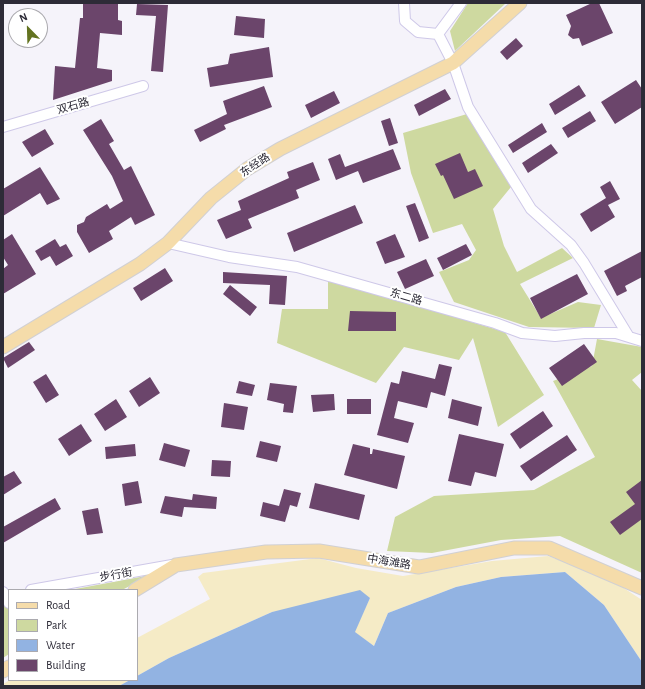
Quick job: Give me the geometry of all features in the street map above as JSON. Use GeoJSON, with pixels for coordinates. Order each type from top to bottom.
{"type":"FeatureCollection","features":[{"type":"Feature","properties":{"kind":"main road","name":"东经路"},"geometry":{"type":"LineString","coordinates":[[3,347],[140,264],[168,243],[211,198],[247,169],[280,149],[453,63],[520,3]]}},
{"type":"Feature","properties":{"kind":"main road","name":"中海滩路"},"geometry":{"type":"LineString","coordinates":[[137,589],[176,565],[266,552],[319,551],[419,567],[514,548],[549,548],[642,588]]}},
{"type":"Feature","properties":{"kind":"street"},"geometry":{"type":"LineString","coordinates":[[404,3],[405,21],[418,32],[438,34]]}},
{"type":"Feature","properties":{"kind":"street"},"geometry":{"type":"LineString","coordinates":[[438,34],[461,3]]}},
{"type":"Feature","properties":{"kind":"street"},"geometry":{"type":"LineString","coordinates":[[438,34],[453,63],[468,107],[531,209],[571,245],[584,263],[629,337]]}},
{"type":"Feature","properties":{"kind":"street","name":"双石路"},"geometry":{"type":"LineString","coordinates":[[3,127],[143,86]]}},
{"type":"Feature","properties":{"kind":"street","name":"东二路"},"geometry":{"type":"LineString","coordinates":[[168,243],[229,257],[297,267],[488,321],[522,333],[555,336],[584,333],[616,333],[642,341]]}},
{"type":"Feature","properties":{"kind":"street","name":"步行街"},"geometry":{"type":"LineString","coordinates":[[37,589],[176,565]]}},
{"type":"Feature","properties":{"kind":"green space"},"geometry":{"type":"Polygon","coordinates":[[[468,3],[506,3],[455,51],[450,31],[468,3]]]}},
{"type":"Feature","properties":{"kind":"green space"},"geometry":{"type":"Polygon","coordinates":[[[467,114],[511,187],[493,209],[504,246],[517,272],[562,248],[573,258],[520,284],[541,318],[578,302],[601,305],[594,328],[529,327],[454,302],[439,272],[469,260],[476,250],[462,224],[433,233],[411,173],[403,133],[467,114]]]}},
{"type":"Feature","properties":{"kind":"green space"},"geometry":{"type":"Polygon","coordinates":[[[328,279],[505,332],[544,395],[498,427],[473,338],[459,360],[404,347],[376,383],[277,343],[282,309],[328,309],[328,279]]]}},
{"type":"Feature","properties":{"kind":"green space"},"geometry":{"type":"Polygon","coordinates":[[[597,339],[642,347],[642,372],[632,380],[642,391],[642,573],[560,536],[501,540],[432,553],[387,551],[395,517],[434,496],[534,490],[595,457],[553,381],[592,366],[597,339]]]}},
{"type":"Feature","properties":{"kind":"green space"},"geometry":{"type":"Polygon","coordinates":[[[151,575],[124,589],[75,589],[151,575]]]}},
{"type":"Feature","properties":{"kind":"green space"},"geometry":{"type":"Polygon","coordinates":[[[3,594],[8,602],[8,655],[3,658],[3,594]]]}},
{"type":"Feature","properties":{"kind":"sand"},"geometry":{"type":"Polygon","coordinates":[[[548,556],[610,579],[642,600],[642,662],[604,605],[565,572],[501,577],[456,587],[388,613],[374,646],[354,632],[370,598],[272,612],[169,658],[138,675],[138,637],[210,599],[198,577],[203,573],[318,558],[356,568],[403,576],[492,561],[548,556]]]}},
{"type":"Feature","properties":{"kind":"sand"},"geometry":{"type":"Polygon","coordinates":[[[8,681],[128,681],[119,686],[3,686],[3,684],[8,681]]]}},
{"type":"Feature","properties":{"kind":"water"},"geometry":{"type":"Polygon","coordinates":[[[565,572],[604,605],[642,662],[642,686],[119,686],[128,681],[138,681],[138,675],[169,658],[272,612],[360,590],[370,598],[355,632],[374,646],[388,613],[456,587],[501,577],[565,572]]]}},
{"type":"Feature","properties":{"kind":"building"},"geometry":{"type":"Polygon","coordinates":[[[83,3],[118,3],[118,20],[122,21],[122,35],[100,33],[97,68],[112,70],[112,81],[53,100],[55,66],[75,68],[80,18],[83,18],[83,3]]]}},
{"type":"Feature","properties":{"kind":"building"},"geometry":{"type":"Polygon","coordinates":[[[592,3],[599,3],[613,33],[582,46],[579,38],[573,39],[568,35],[571,26],[566,15],[592,3]]]}},
{"type":"Feature","properties":{"kind":"building"},"geometry":{"type":"Polygon","coordinates":[[[137,4],[168,5],[163,72],[151,71],[156,16],[136,15],[137,4]]]}},
{"type":"Feature","properties":{"kind":"building"},"geometry":{"type":"Polygon","coordinates":[[[236,16],[265,19],[264,38],[234,35],[236,16]]]}},
{"type":"Feature","properties":{"kind":"building"},"geometry":{"type":"Polygon","coordinates":[[[516,38],[523,46],[507,60],[500,52],[516,38]]]}},
{"type":"Feature","properties":{"kind":"building"},"geometry":{"type":"Polygon","coordinates":[[[269,47],[273,77],[210,87],[207,68],[228,64],[230,54],[269,47]]]}},
{"type":"Feature","properties":{"kind":"building"},"geometry":{"type":"Polygon","coordinates":[[[636,80],[642,89],[642,107],[615,124],[601,102],[636,80]]]}},
{"type":"Feature","properties":{"kind":"building"},"geometry":{"type":"Polygon","coordinates":[[[579,85],[586,96],[555,115],[549,104],[579,85]]]}},
{"type":"Feature","properties":{"kind":"building"},"geometry":{"type":"Polygon","coordinates":[[[264,86],[272,107],[224,125],[226,129],[200,142],[194,130],[227,114],[223,101],[264,86]]]}},
{"type":"Feature","properties":{"kind":"building"},"geometry":{"type":"Polygon","coordinates":[[[445,89],[451,99],[419,116],[414,105],[445,89]]]}},
{"type":"Feature","properties":{"kind":"building"},"geometry":{"type":"Polygon","coordinates":[[[334,91],[340,103],[311,118],[305,105],[334,91]]]}},
{"type":"Feature","properties":{"kind":"building"},"geometry":{"type":"Polygon","coordinates":[[[590,111],[596,121],[568,138],[562,128],[590,111]]]}},
{"type":"Feature","properties":{"kind":"building"},"geometry":{"type":"Polygon","coordinates":[[[390,118],[398,143],[389,146],[381,121],[390,118]]]}},
{"type":"Feature","properties":{"kind":"building"},"geometry":{"type":"Polygon","coordinates":[[[101,119],[114,141],[109,144],[124,170],[131,166],[155,215],[135,225],[131,217],[109,231],[113,239],[89,253],[77,232],[77,225],[84,222],[86,217],[107,204],[110,209],[123,201],[112,176],[83,130],[101,119]]]}},
{"type":"Feature","properties":{"kind":"building"},"geometry":{"type":"Polygon","coordinates":[[[542,123],[547,132],[513,153],[508,145],[542,123]]]}},
{"type":"Feature","properties":{"kind":"building"},"geometry":{"type":"Polygon","coordinates":[[[45,129],[54,144],[32,157],[22,142],[45,129]]]}},
{"type":"Feature","properties":{"kind":"building"},"geometry":{"type":"Polygon","coordinates":[[[551,144],[558,153],[528,173],[522,163],[551,144]]]}},
{"type":"Feature","properties":{"kind":"building"},"geometry":{"type":"Polygon","coordinates":[[[393,149],[401,169],[363,183],[358,171],[336,180],[328,159],[340,154],[345,167],[393,149]]]}},
{"type":"Feature","properties":{"kind":"building"},"geometry":{"type":"Polygon","coordinates":[[[460,153],[468,172],[475,169],[483,186],[454,199],[443,175],[441,176],[435,164],[460,153]]]}},
{"type":"Feature","properties":{"kind":"building"},"geometry":{"type":"Polygon","coordinates":[[[313,162],[320,180],[296,190],[299,198],[248,219],[252,228],[226,239],[217,220],[241,210],[238,201],[289,178],[287,172],[313,162]]]}},
{"type":"Feature","properties":{"kind":"building"},"geometry":{"type":"Polygon","coordinates":[[[40,167],[60,199],[47,205],[40,193],[3,216],[3,189],[40,167]]]}},
{"type":"Feature","properties":{"kind":"building"},"geometry":{"type":"Polygon","coordinates":[[[610,181],[620,199],[608,205],[615,217],[591,232],[580,214],[606,198],[600,187],[610,181]]]}},
{"type":"Feature","properties":{"kind":"building"},"geometry":{"type":"Polygon","coordinates":[[[415,203],[429,238],[419,242],[406,206],[415,203]]]}},
{"type":"Feature","properties":{"kind":"building"},"geometry":{"type":"Polygon","coordinates":[[[355,205],[363,223],[294,252],[287,233],[355,205]]]}},
{"type":"Feature","properties":{"kind":"building"},"geometry":{"type":"Polygon","coordinates":[[[12,234],[36,274],[3,294],[3,269],[8,265],[3,257],[3,240],[12,234]]]}},
{"type":"Feature","properties":{"kind":"building"},"geometry":{"type":"Polygon","coordinates":[[[395,234],[405,257],[385,264],[376,242],[395,234]]]}},
{"type":"Feature","properties":{"kind":"building"},"geometry":{"type":"Polygon","coordinates":[[[55,239],[60,247],[66,244],[73,256],[56,266],[50,256],[41,261],[35,251],[55,239]]]}},
{"type":"Feature","properties":{"kind":"building"},"geometry":{"type":"Polygon","coordinates":[[[466,244],[472,255],[443,270],[437,258],[466,244]]]}},
{"type":"Feature","properties":{"kind":"building"},"geometry":{"type":"Polygon","coordinates":[[[642,251],[642,277],[625,286],[627,291],[617,296],[604,271],[642,251]]]}},
{"type":"Feature","properties":{"kind":"building"},"geometry":{"type":"Polygon","coordinates":[[[426,259],[434,276],[405,289],[397,272],[426,259]]]}},
{"type":"Feature","properties":{"kind":"building"},"geometry":{"type":"Polygon","coordinates":[[[165,268],[173,281],[141,301],[133,288],[165,268]]]}},
{"type":"Feature","properties":{"kind":"building"},"geometry":{"type":"Polygon","coordinates":[[[223,272],[287,276],[285,305],[269,304],[270,285],[223,283],[223,272]]]}},
{"type":"Feature","properties":{"kind":"building"},"geometry":{"type":"Polygon","coordinates":[[[577,274],[588,294],[541,319],[530,298],[577,274]]]}},
{"type":"Feature","properties":{"kind":"building"},"geometry":{"type":"Polygon","coordinates":[[[230,285],[257,307],[250,316],[223,294],[230,285]]]}},
{"type":"Feature","properties":{"kind":"building"},"geometry":{"type":"Polygon","coordinates":[[[350,311],[396,312],[396,331],[348,331],[350,311]]]}},
{"type":"Feature","properties":{"kind":"building"},"geometry":{"type":"Polygon","coordinates":[[[29,342],[35,350],[8,368],[3,358],[29,342]]]}},
{"type":"Feature","properties":{"kind":"building"},"geometry":{"type":"Polygon","coordinates":[[[584,344],[597,362],[562,386],[549,368],[584,344]]]}},
{"type":"Feature","properties":{"kind":"building"},"geometry":{"type":"Polygon","coordinates":[[[439,364],[452,367],[445,396],[431,392],[427,408],[398,401],[394,418],[414,423],[408,443],[377,435],[391,382],[399,384],[402,371],[435,379],[439,364]]]}},
{"type":"Feature","properties":{"kind":"building"},"geometry":{"type":"Polygon","coordinates":[[[46,374],[59,395],[46,403],[33,382],[46,374]]]}},
{"type":"Feature","properties":{"kind":"building"},"geometry":{"type":"Polygon","coordinates":[[[150,377],[160,393],[139,407],[129,391],[150,377]]]}},
{"type":"Feature","properties":{"kind":"building"},"geometry":{"type":"Polygon","coordinates":[[[239,381],[255,385],[252,396],[236,393],[239,381]]]}},
{"type":"Feature","properties":{"kind":"building"},"geometry":{"type":"Polygon","coordinates":[[[270,383],[297,386],[293,413],[283,412],[284,404],[267,400],[270,383]]]}},
{"type":"Feature","properties":{"kind":"building"},"geometry":{"type":"Polygon","coordinates":[[[334,394],[335,410],[313,412],[311,395],[334,394]]]}},
{"type":"Feature","properties":{"kind":"building"},"geometry":{"type":"Polygon","coordinates":[[[116,399],[127,417],[105,431],[94,414],[116,399]]]}},
{"type":"Feature","properties":{"kind":"building"},"geometry":{"type":"Polygon","coordinates":[[[347,399],[371,399],[371,414],[347,414],[347,399]]]}},
{"type":"Feature","properties":{"kind":"building"},"geometry":{"type":"Polygon","coordinates":[[[452,399],[482,407],[478,426],[448,418],[452,399]]]}},
{"type":"Feature","properties":{"kind":"building"},"geometry":{"type":"Polygon","coordinates":[[[224,403],[248,407],[244,430],[221,427],[224,403]]]}},
{"type":"Feature","properties":{"kind":"building"},"geometry":{"type":"Polygon","coordinates":[[[543,411],[553,426],[520,449],[510,434],[543,411]]]}},
{"type":"Feature","properties":{"kind":"building"},"geometry":{"type":"Polygon","coordinates":[[[81,424],[92,441],[69,456],[58,439],[81,424]]]}},
{"type":"Feature","properties":{"kind":"building"},"geometry":{"type":"Polygon","coordinates":[[[459,434],[504,444],[496,477],[475,472],[471,486],[448,481],[459,434]]]}},
{"type":"Feature","properties":{"kind":"building"},"geometry":{"type":"Polygon","coordinates":[[[567,435],[577,450],[531,481],[520,466],[567,435]]]}},
{"type":"Feature","properties":{"kind":"building"},"geometry":{"type":"Polygon","coordinates":[[[260,441],[281,446],[277,462],[256,457],[260,441]]]}},
{"type":"Feature","properties":{"kind":"building"},"geometry":{"type":"Polygon","coordinates":[[[164,443],[190,450],[185,467],[159,460],[164,443]]]}},
{"type":"Feature","properties":{"kind":"building"},"geometry":{"type":"Polygon","coordinates":[[[135,444],[136,456],[106,459],[105,447],[135,444]]]}},
{"type":"Feature","properties":{"kind":"building"},"geometry":{"type":"Polygon","coordinates":[[[353,444],[370,448],[370,454],[372,454],[373,449],[405,456],[397,489],[344,475],[353,444]]]}},
{"type":"Feature","properties":{"kind":"building"},"geometry":{"type":"Polygon","coordinates":[[[212,460],[231,461],[230,477],[211,476],[212,460]]]}},
{"type":"Feature","properties":{"kind":"building"},"geometry":{"type":"Polygon","coordinates":[[[14,471],[22,483],[3,495],[3,477],[14,471]]]}},
{"type":"Feature","properties":{"kind":"building"},"geometry":{"type":"Polygon","coordinates":[[[642,480],[642,519],[620,535],[610,522],[635,504],[626,492],[642,480]]]}},
{"type":"Feature","properties":{"kind":"building"},"geometry":{"type":"Polygon","coordinates":[[[138,481],[142,503],[125,506],[122,484],[138,481]]]}},
{"type":"Feature","properties":{"kind":"building"},"geometry":{"type":"Polygon","coordinates":[[[315,483],[365,495],[359,520],[309,508],[315,483]]]}},
{"type":"Feature","properties":{"kind":"building"},"geometry":{"type":"Polygon","coordinates":[[[284,489],[301,493],[297,507],[290,505],[285,522],[260,516],[263,502],[279,506],[284,489]]]}},
{"type":"Feature","properties":{"kind":"building"},"geometry":{"type":"Polygon","coordinates":[[[193,494],[217,497],[216,509],[184,507],[182,517],[160,513],[165,496],[192,500],[193,494]]]}},
{"type":"Feature","properties":{"kind":"building"},"geometry":{"type":"Polygon","coordinates":[[[55,498],[61,509],[3,543],[3,527],[55,498]]]}},
{"type":"Feature","properties":{"kind":"building"},"geometry":{"type":"Polygon","coordinates":[[[98,508],[103,533],[87,535],[82,511],[98,508]]]}}]}
